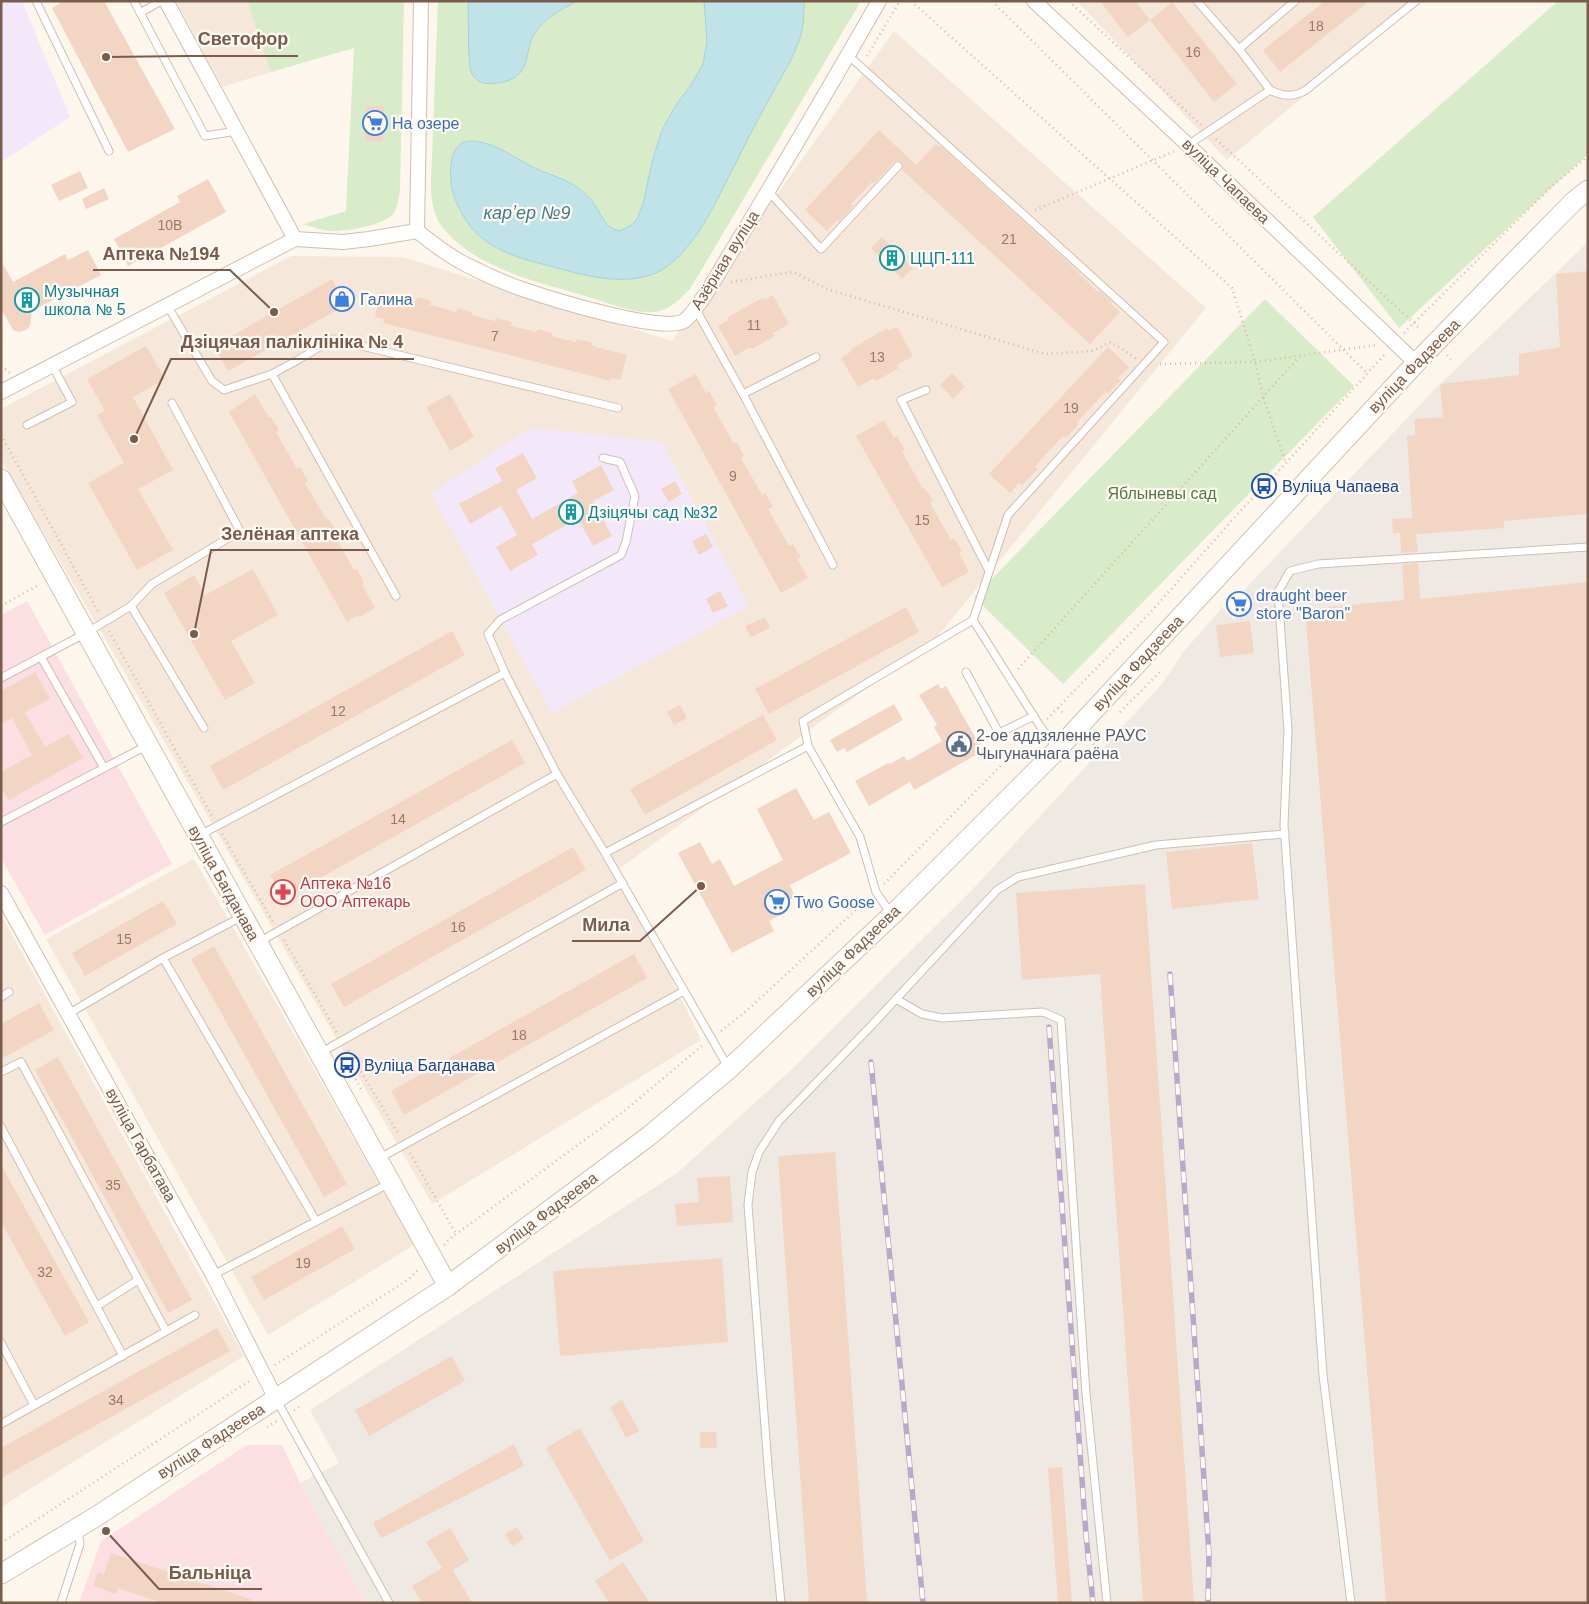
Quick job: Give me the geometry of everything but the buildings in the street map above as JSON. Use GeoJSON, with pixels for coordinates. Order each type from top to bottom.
{"type":"FeatureCollection","features":[{"type":"Feature","properties":{"kind":"street"},"geometry":{"type":"LineString","coordinates":[[166,1],[295,239]]}},
{"type":"Feature","properties":{"kind":"street"},"geometry":{"type":"LineString","coordinates":[[1,392],[295,239],[343,242],[416,231],[422,1]]}},
{"type":"Feature","properties":{"kind":"street","name":"Азёрная вуліца"},"geometry":{"type":"LineString","coordinates":[[416,231],[439,249],[491,277],[521,289],[589,309],[640,321],[682,322],[695,308],[711,285],[879,1]]}},
{"type":"Feature","properties":{"kind":"street","name":"вуліца Чапаева"},"geometry":{"type":"LineString","coordinates":[[1034,1],[1416,363]]}},
{"type":"Feature","properties":{"kind":"street","name":"вуліца Фадзеева"},"geometry":{"type":"LineString","coordinates":[[1,1574],[77,1528],[448,1286],[649,1136],[730,1069],[892,915],[1058,749],[1416,363],[1520,256],[1588,190]]}},
{"type":"Feature","properties":{"kind":"street","name":"вуліца Багданава"},"geometry":{"type":"LineString","coordinates":[[1,479],[448,1286]]}},
{"type":"Feature","properties":{"kind":"street","name":"вуліца Гарбатава"},"geometry":{"type":"LineString","coordinates":[[1,893],[213,1275],[276,1399]]}},
{"type":"Feature","properties":{"kind":"lane"},"geometry":{"type":"LineString","coordinates":[[36,1],[109,151]]}},
{"type":"Feature","properties":{"kind":"lane"},"geometry":{"type":"LineString","coordinates":[[134,1],[205,136],[237,132]]}},
{"type":"Feature","properties":{"kind":"lane"},"geometry":{"type":"LineString","coordinates":[[140,13],[161,1]]}},
{"type":"Feature","properties":{"kind":"lane"},"geometry":{"type":"LineString","coordinates":[[1197,1],[1239,49],[1270,90],[1287,96],[1298,95],[1416,1]]}},
{"type":"Feature","properties":{"kind":"lane"},"geometry":{"type":"LineString","coordinates":[[1239,49],[1295,1]]}},
{"type":"Feature","properties":{"kind":"lane"},"geometry":{"type":"LineString","coordinates":[[848,55],[1164,342],[1008,515],[973,620],[803,721],[808,746],[860,837],[876,892],[892,915]]}},
{"type":"Feature","properties":{"kind":"lane"},"geometry":{"type":"LineString","coordinates":[[1188,145],[1270,90]]}},
{"type":"Feature","properties":{"kind":"lane"},"geometry":{"type":"LineString","coordinates":[[768,191],[821,249],[898,166]]}},
{"type":"Feature","properties":{"kind":"lane"},"geometry":{"type":"LineString","coordinates":[[167,305],[212,381],[224,390],[272,374],[333,338],[618,408]]}},
{"type":"Feature","properties":{"kind":"lane"},"geometry":{"type":"LineString","coordinates":[[695,308],[743,394],[833,565]]}},
{"type":"Feature","properties":{"kind":"lane"},"geometry":{"type":"LineString","coordinates":[[743,394],[816,358]]}},
{"type":"Feature","properties":{"kind":"lane"},"geometry":{"type":"LineString","coordinates":[[27,425],[72,402],[52,365]]}},
{"type":"Feature","properties":{"kind":"lane"},"geometry":{"type":"LineString","coordinates":[[272,374],[396,596]]}},
{"type":"Feature","properties":{"kind":"lane"},"geometry":{"type":"LineString","coordinates":[[926,390],[901,400],[989,570]]}},
{"type":"Feature","properties":{"kind":"lane"},"geometry":{"type":"LineString","coordinates":[[1,678],[86,633],[131,606],[152,584],[240,531],[172,402]]}},
{"type":"Feature","properties":{"kind":"lane"},"geometry":{"type":"LineString","coordinates":[[603,458],[620,462],[635,496],[626,542],[621,555],[500,620],[488,634],[505,673],[557,774],[623,883],[711,1039],[730,1069]]}},
{"type":"Feature","properties":{"kind":"lane"},"geometry":{"type":"LineString","coordinates":[[1351,1603],[1323,1375],[1285,834],[1288,730],[1278,592],[1290,571],[1318,564],[1588,547]]}},
{"type":"Feature","properties":{"kind":"lane"},"geometry":{"type":"LineString","coordinates":[[131,606],[204,728]]}},
{"type":"Feature","properties":{"kind":"lane"},"geometry":{"type":"LineString","coordinates":[[973,620],[1040,726],[1058,749]]}},
{"type":"Feature","properties":{"kind":"lane"},"geometry":{"type":"LineString","coordinates":[[41,657],[104,768]]}},
{"type":"Feature","properties":{"kind":"lane"},"geometry":{"type":"LineString","coordinates":[[966,672],[999,734],[1034,716]]}},
{"type":"Feature","properties":{"kind":"lane"},"geometry":{"type":"LineString","coordinates":[[198,836],[505,673]]}},
{"type":"Feature","properties":{"kind":"lane"},"geometry":{"type":"LineString","coordinates":[[1,822],[148,745]]}},
{"type":"Feature","properties":{"kind":"lane"},"geometry":{"type":"LineString","coordinates":[[605,853],[808,746]]}},
{"type":"Feature","properties":{"kind":"lane"},"geometry":{"type":"LineString","coordinates":[[258,942],[557,774]]}},
{"type":"Feature","properties":{"kind":"lane"},"geometry":{"type":"LineString","coordinates":[[781,1603],[769,1479],[748,1205],[752,1172],[759,1152],[779,1121],[997,890],[1018,877],[1156,845],[1285,834]]}},
{"type":"Feature","properties":{"kind":"lane"},"geometry":{"type":"LineString","coordinates":[[319,1054],[623,883]]}},
{"type":"Feature","properties":{"kind":"lane"},"geometry":{"type":"LineString","coordinates":[[68,1014],[163,958],[243,916]]}},
{"type":"Feature","properties":{"kind":"lane"},"geometry":{"type":"LineString","coordinates":[[163,958],[316,1221]]}},
{"type":"Feature","properties":{"kind":"lane"},"geometry":{"type":"LineString","coordinates":[[377,1160],[684,991]]}},
{"type":"Feature","properties":{"kind":"lane"},"geometry":{"type":"LineString","coordinates":[[1,997],[9,992]]}},
{"type":"Feature","properties":{"kind":"lane"},"geometry":{"type":"LineString","coordinates":[[896,999],[922,1014],[942,1018],[1043,1012],[1061,1020],[1086,1394],[1107,1603]]}},
{"type":"Feature","properties":{"kind":"lane"},"geometry":{"type":"LineString","coordinates":[[1,1072],[21,1062],[166,1331]]}},
{"type":"Feature","properties":{"kind":"lane"},"geometry":{"type":"LineString","coordinates":[[1,1126],[123,1356]]}},
{"type":"Feature","properties":{"kind":"lane"},"geometry":{"type":"LineString","coordinates":[[213,1275],[390,1182]]}},
{"type":"Feature","properties":{"kind":"lane"},"geometry":{"type":"LineString","coordinates":[[97,1306],[138,1280]]}},
{"type":"Feature","properties":{"kind":"lane"},"geometry":{"type":"LineString","coordinates":[[1,1424],[195,1315]]}},
{"type":"Feature","properties":{"kind":"lane"},"geometry":{"type":"LineString","coordinates":[[1,1344],[34,1405]]}},
{"type":"Feature","properties":{"kind":"lane"},"geometry":{"type":"LineString","coordinates":[[276,1399],[389,1603]]}},
{"type":"Feature","properties":{"kind":"lane"},"geometry":{"type":"LineString","coordinates":[[61,1603],[80,1544],[77,1528]]}},
{"type":"Feature","properties":{"kind":"path"},"geometry":{"type":"LineString","coordinates":[[861,66],[900,1]]}},
{"type":"Feature","properties":{"kind":"path"},"geometry":{"type":"LineString","coordinates":[[911,1],[1232,288],[1255,362],[1263,397],[1286,463]]}},
{"type":"Feature","properties":{"kind":"path"},"geometry":{"type":"LineString","coordinates":[[992,1],[1367,373]]}},
{"type":"Feature","properties":{"kind":"path"},"geometry":{"type":"LineString","coordinates":[[1069,1],[1419,328]]}},
{"type":"Feature","properties":{"kind":"path"},"geometry":{"type":"LineString","coordinates":[[1024,215],[1153,162],[1188,145]]}},
{"type":"Feature","properties":{"kind":"path"},"geometry":{"type":"LineString","coordinates":[[440,1249],[456,1234],[623,1112],[744,1014],[876,892],[1149,614],[1243,508],[1414,322],[1550,187],[1588,156]]}},
{"type":"Feature","properties":{"kind":"path"},"geometry":{"type":"LineString","coordinates":[[711,285],[793,272],[830,290],[1045,354],[1092,352],[1111,342],[1145,364],[1255,362],[1395,342]]}},
{"type":"Feature","properties":{"kind":"path"},"geometry":{"type":"LineString","coordinates":[[1010,678],[1300,356]]}},
{"type":"Feature","properties":{"kind":"path"},"geometry":{"type":"LineString","coordinates":[[1447,356],[1450,359]]}},
{"type":"Feature","properties":{"kind":"path"},"geometry":{"type":"LineString","coordinates":[[1,435],[217,826],[278,931],[339,1043],[361,1089]]}},
{"type":"Feature","properties":{"kind":"path"},"geometry":{"type":"LineString","coordinates":[[1,606],[55,576]]}},
{"type":"Feature","properties":{"kind":"path"},"geometry":{"type":"LineString","coordinates":[[1120,712],[1162,670]]}},
{"type":"Feature","properties":{"kind":"path"},"geometry":{"type":"LineString","coordinates":[[1058,708],[1065,715]]}},
{"type":"Feature","properties":{"kind":"path"},"geometry":{"type":"LineString","coordinates":[[1090,740],[1096,747]]}},
{"type":"Feature","properties":{"kind":"path"},"geometry":{"type":"LineString","coordinates":[[339,1043],[405,1145],[456,1234]]}},
{"type":"Feature","properties":{"kind":"path"},"geometry":{"type":"LineString","coordinates":[[1,1543],[409,1279],[422,1267]]}},
{"type":"Feature","properties":{"kind":"shaded area"},"geometry":{"type":"Polygon","coordinates":[[[1,1],[22,1],[70,117],[1,162],[1,1]]]}},
{"type":"Feature","properties":{"kind":"shaded area"},"geometry":{"type":"Polygon","coordinates":[[[176,1],[247,1],[271,72],[222,87],[176,1]]]}},
{"type":"Feature","properties":{"kind":"shaded area"},"geometry":{"type":"Polygon","coordinates":[[[1077,1],[1419,1],[1227,160],[1077,1]]]}},
{"type":"Feature","properties":{"kind":"shaded area"},"geometry":{"type":"Polygon","coordinates":[[[894,31],[1206,308],[937,637],[619,869],[701,1040],[432,1204],[1,459],[1,409],[291,256],[403,257],[672,341],[894,31]]]}},
{"type":"Feature","properties":{"kind":"shaded area"},"geometry":{"type":"Polygon","coordinates":[[[1588,242],[1588,1603],[366,1603],[300,1483],[339,1463],[310,1410],[677,1173],[791,1070],[972,890],[1162,684],[1184,651],[1222,608],[1234,620],[1254,601],[1244,590],[1434,390],[1588,242]]]}},
{"type":"Feature","properties":{"kind":"shaded area"},"geometry":{"type":"Polygon","coordinates":[[[530,428],[662,442],[749,606],[552,713],[431,493],[530,428]]]}},
{"type":"Feature","properties":{"kind":"shaded area"},"geometry":{"type":"Polygon","coordinates":[[[27,601],[172,864],[45,935],[1,858],[1,615],[27,601]]]}},
{"type":"Feature","properties":{"kind":"shaded area"},"geometry":{"type":"Polygon","coordinates":[[[194,859],[414,1245],[268,1335],[46,939],[194,859]]]}},
{"type":"Feature","properties":{"kind":"shaded area"},"geometry":{"type":"Polygon","coordinates":[[[1,915],[244,1356],[1,1507],[1,915]]]}},
{"type":"Feature","properties":{"kind":"shaded area"},"geometry":{"type":"Polygon","coordinates":[[[247,1445],[282,1445],[300,1483],[366,1603],[79,1603],[101,1541],[247,1445]]]}},
{"type":"Feature","properties":{"kind":"green space"},"geometry":{"type":"Polygon","coordinates":[[[247,1],[404,1],[400,190],[394,213],[383,221],[366,227],[341,231],[318,229],[303,224],[346,211],[354,48],[271,72],[247,1]]]}},
{"type":"Feature","properties":{"kind":"green space"},"geometry":{"type":"Polygon","coordinates":[[[438,1],[861,1],[690,289],[678,301],[664,310],[645,312],[620,307],[510,273],[473,254],[457,242],[439,223],[431,193],[438,1]]]}},
{"type":"Feature","properties":{"kind":"green space"},"geometry":{"type":"Polygon","coordinates":[[[1558,1],[1588,1],[1588,154],[1399,328],[1313,217],[1558,1]]]}},
{"type":"Feature","properties":{"kind":"green space","name":"Яблыневы сад"},"geometry":{"type":"Polygon","coordinates":[[[1265,299],[1354,386],[1063,684],[974,597],[1265,299]]]}},
{"type":"Feature","properties":{"kind":"water"},"geometry":{"type":"Polygon","coordinates":[[[468,1],[577,1],[554,14],[541,25],[532,40],[525,64],[518,75],[506,81],[489,84],[477,79],[470,69],[468,1]]]}},
{"type":"Feature","properties":{"kind":"water","name":"карʼер №9"},"geometry":{"type":"Polygon","coordinates":[[[704,1],[804,1],[803,21],[799,41],[788,66],[704,224],[682,253],[670,265],[656,273],[630,279],[603,278],[576,273],[515,256],[484,240],[475,232],[457,204],[451,178],[454,153],[463,143],[471,141],[497,147],[537,169],[573,184],[590,199],[611,228],[620,231],[633,224],[638,217],[644,200],[652,162],[662,130],[703,64],[707,42],[704,1]]]}},
{"type":"Feature","properties":{"kind":"railway"},"geometry":{"type":"LineString","coordinates":[[1170,974],[1209,1554],[1208,1603]]}},
{"type":"Feature","properties":{"kind":"railway"},"geometry":{"type":"LineString","coordinates":[[1049,1027],[1086,1535],[1093,1603]]}},
{"type":"Feature","properties":{"kind":"railway"},"geometry":{"type":"LineString","coordinates":[[871,1062],[923,1603]]}},
{"type":"Feature","properties":{"kind":"place","name":"Светофор"},"geometry":{"type":"Point","coordinates":[106,57]}},
{"type":"Feature","properties":{"kind":"place","name":"На озере"},"geometry":{"type":"Point","coordinates":[375,123]}},
{"type":"Feature","properties":{"kind":"place","name":"ЦЦП-111"},"geometry":{"type":"Point","coordinates":[892,258]}},
{"type":"Feature","properties":{"kind":"place","name":"Галина"},"geometry":{"type":"Point","coordinates":[342,299]}},
{"type":"Feature","properties":{"kind":"place","name":"Музычная школа № 5"},"geometry":{"type":"Point","coordinates":[27,300]}},
{"type":"Feature","properties":{"kind":"place","name":"Аптека №194"},"geometry":{"type":"Point","coordinates":[274,312]}},
{"type":"Feature","properties":{"kind":"place","name":"Дзіцячая паліклініка № 4"},"geometry":{"type":"Point","coordinates":[134,439]}},
{"type":"Feature","properties":{"kind":"place","name":"Вуліца Чапаева"},"geometry":{"type":"Point","coordinates":[1264,486]}},
{"type":"Feature","properties":{"kind":"place","name":"Дзіцячы сад №32"},"geometry":{"type":"Point","coordinates":[571,512]}},
{"type":"Feature","properties":{"kind":"place","name":"draught beer store \"Baron\""},"geometry":{"type":"Point","coordinates":[1239,604]}},
{"type":"Feature","properties":{"kind":"place","name":"Зелёная аптека"},"geometry":{"type":"Point","coordinates":[194,634]}},
{"type":"Feature","properties":{"kind":"place","name":"2-ое аддзяленне РАУС Чыгуначнага раёна"},"geometry":{"type":"Point","coordinates":[959,744]}},
{"type":"Feature","properties":{"kind":"place","name":"Мила"},"geometry":{"type":"Point","coordinates":[701,886]}},
{"type":"Feature","properties":{"kind":"place","name":"Аптека №16 ООО Аптекарь"},"geometry":{"type":"Point","coordinates":[283,892]}},
{"type":"Feature","properties":{"kind":"place","name":"Two Goose"},"geometry":{"type":"Point","coordinates":[777,902]}},
{"type":"Feature","properties":{"kind":"place","name":"Вуліца Багданава"},"geometry":{"type":"Point","coordinates":[347,1065]}},
{"type":"Feature","properties":{"kind":"place","name":"Бальніца"},"geometry":{"type":"Point","coordinates":[106,1531]}}]}
